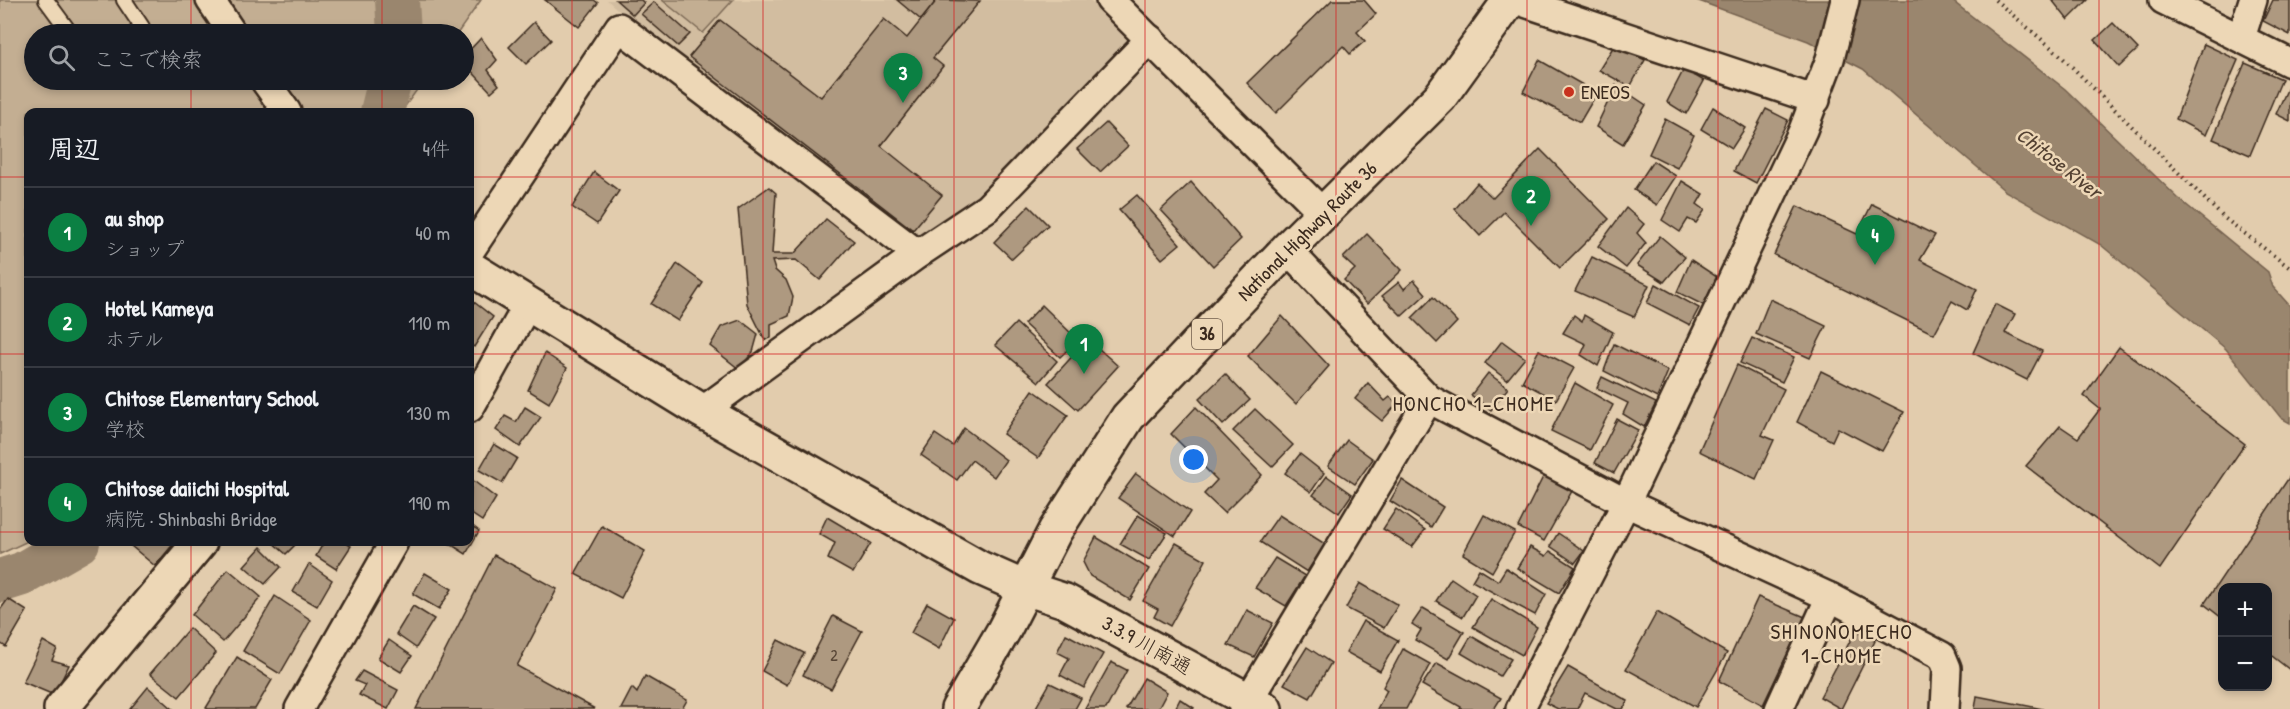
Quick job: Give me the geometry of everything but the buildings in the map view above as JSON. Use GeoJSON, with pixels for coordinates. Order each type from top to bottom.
{"type":"FeatureCollection","features":[{"type":"Feature","properties":{"kind":"main road","name":"National Highway Route 36"},"geometry":{"type":"LineString","coordinates":[[958,709],[1004,630],[1055,531],[1128,417],[1287,249],[1440,97],[1510,0]]}},
{"type":"Feature","properties":{"kind":"main road","name":"3.3.9 川南通"},"geometry":{"type":"LineString","coordinates":[[474,270],[702,411],[980,568],[1025,588],[1065,600],[1252,706]]}},
{"type":"Feature","properties":{"kind":"main road"},"geometry":{"type":"LineString","coordinates":[[60,709],[198,546]]}},
{"type":"Feature","properties":{"kind":"street"},"geometry":{"type":"LineString","coordinates":[[210,0],[226,24]]}},
{"type":"Feature","properties":{"kind":"street"},"geometry":{"type":"LineString","coordinates":[[1110,0],[1324,214]]}},
{"type":"Feature","properties":{"kind":"street"},"geometry":{"type":"LineString","coordinates":[[1516,0],[1816,100]]}},
{"type":"Feature","properties":{"kind":"street"},"geometry":{"type":"LineString","coordinates":[[1520,709],[1626,503],[1816,100],[1830,59],[1845,0]]}},
{"type":"Feature","properties":{"kind":"street"},"geometry":{"type":"LineString","coordinates":[[2163,0],[2290,63]]}},
{"type":"Feature","properties":{"kind":"street"},"geometry":{"type":"LineString","coordinates":[[2241,38],[2253,0]]}},
{"type":"Feature","properties":{"kind":"street"},"geometry":{"type":"LineString","coordinates":[[474,246],[619,27],[918,254]]}},
{"type":"Feature","properties":{"kind":"street"},"geometry":{"type":"LineString","coordinates":[[702,411],[918,254],[987,208],[1150,39]]}},
{"type":"Feature","properties":{"kind":"street"},"geometry":{"type":"LineString","coordinates":[[271,90],[284,108]]}},
{"type":"Feature","properties":{"kind":"street"},"geometry":{"type":"LineString","coordinates":[[1287,249],[1429,399],[1626,503],[1830,597],[1942,656],[1947,668],[1945,709]]}},
{"type":"Feature","properties":{"kind":"street"},"geometry":{"type":"LineString","coordinates":[[474,401],[528,304]]}},
{"type":"Feature","properties":{"kind":"street"},"geometry":{"type":"LineString","coordinates":[[1252,706],[1429,399]]}},
{"type":"Feature","properties":{"kind":"street"},"geometry":{"type":"LineString","coordinates":[[299,709],[392,546]]}},
{"type":"Feature","properties":{"kind":"street"},"geometry":{"type":"LineString","coordinates":[[1779,709],[1830,597]]}},
{"type":"Feature","properties":{"kind":"lane"},"geometry":{"type":"LineString","coordinates":[[46,0],[64,24]]}},
{"type":"Feature","properties":{"kind":"lane"},"geometry":{"type":"LineString","coordinates":[[124,0],[140,24]]}},
{"type":"Feature","properties":{"kind":"path"},"geometry":{"type":"LineString","coordinates":[[1995,0],[2061,55],[2223,217],[2290,268]]}},
{"type":"Feature","properties":{"kind":"shaded area"},"geometry":{"type":"Polygon","coordinates":[[[0,0],[481,0],[464,24],[24,24],[24,90],[417,90],[404,108],[24,108],[24,543],[0,554],[0,0]]]}},
{"type":"Feature","properties":{"kind":"shaded area"},"geometry":{"type":"Polygon","coordinates":[[[607,0],[1090,0],[1130,39],[1008,167],[955,218],[917,243],[634,24],[607,0]]]}},
{"type":"Feature","properties":{"kind":"shaded area"},"geometry":{"type":"Polygon","coordinates":[[[662,0],[733,0],[703,33],[662,0]]]}},
{"type":"Feature","properties":{"kind":"water","name":"Chitose River"},"geometry":{"type":"Polygon","coordinates":[[[1696,0],[1951,0],[2065,89],[2178,198],[2268,272],[2273,287],[2290,306],[2290,423],[2281,418],[2226,349],[2101,245],[2005,191],[1863,69],[1808,41],[1696,0]]]}},
{"type":"Feature","properties":{"kind":"waterway"},"geometry":{"type":"LineString","coordinates":[[397,0],[398,24]]}},
{"type":"Feature","properties":{"kind":"waterway"},"geometry":{"type":"LineString","coordinates":[[383,108],[388,90]]}},
{"type":"Feature","properties":{"kind":"waterway"},"geometry":{"type":"LineString","coordinates":[[0,581],[22,574],[71,546]]}},
{"type":"Feature","properties":{"kind":"place","name":"ENEOS"},"geometry":{"type":"Point","coordinates":[1569,92]}},
{"type":"Feature","properties":{"kind":"place","name":"Chitose Elementary School"},"geometry":{"type":"Point","coordinates":[903,103]}},
{"type":"Feature","properties":{"kind":"place","name":"Hotel Kameya"},"geometry":{"type":"Point","coordinates":[1531,226]}},
{"type":"Feature","properties":{"kind":"place","name":"Chitose daiichi Hospital"},"geometry":{"type":"Point","coordinates":[1875,265]}},
{"type":"Feature","properties":{"kind":"place","name":"au shop"},"geometry":{"type":"Point","coordinates":[1084,374]}},
{"type":"Feature","properties":{"kind":"district","name":"HONCHO 1-CHOME"},"geometry":{"type":"Point","coordinates":[1474,404]}},
{"type":"Feature","properties":{"kind":"district","name":"SHINONOMECHO 1-CHOME"},"geometry":{"type":"Point","coordinates":[1842,644]}}]}
